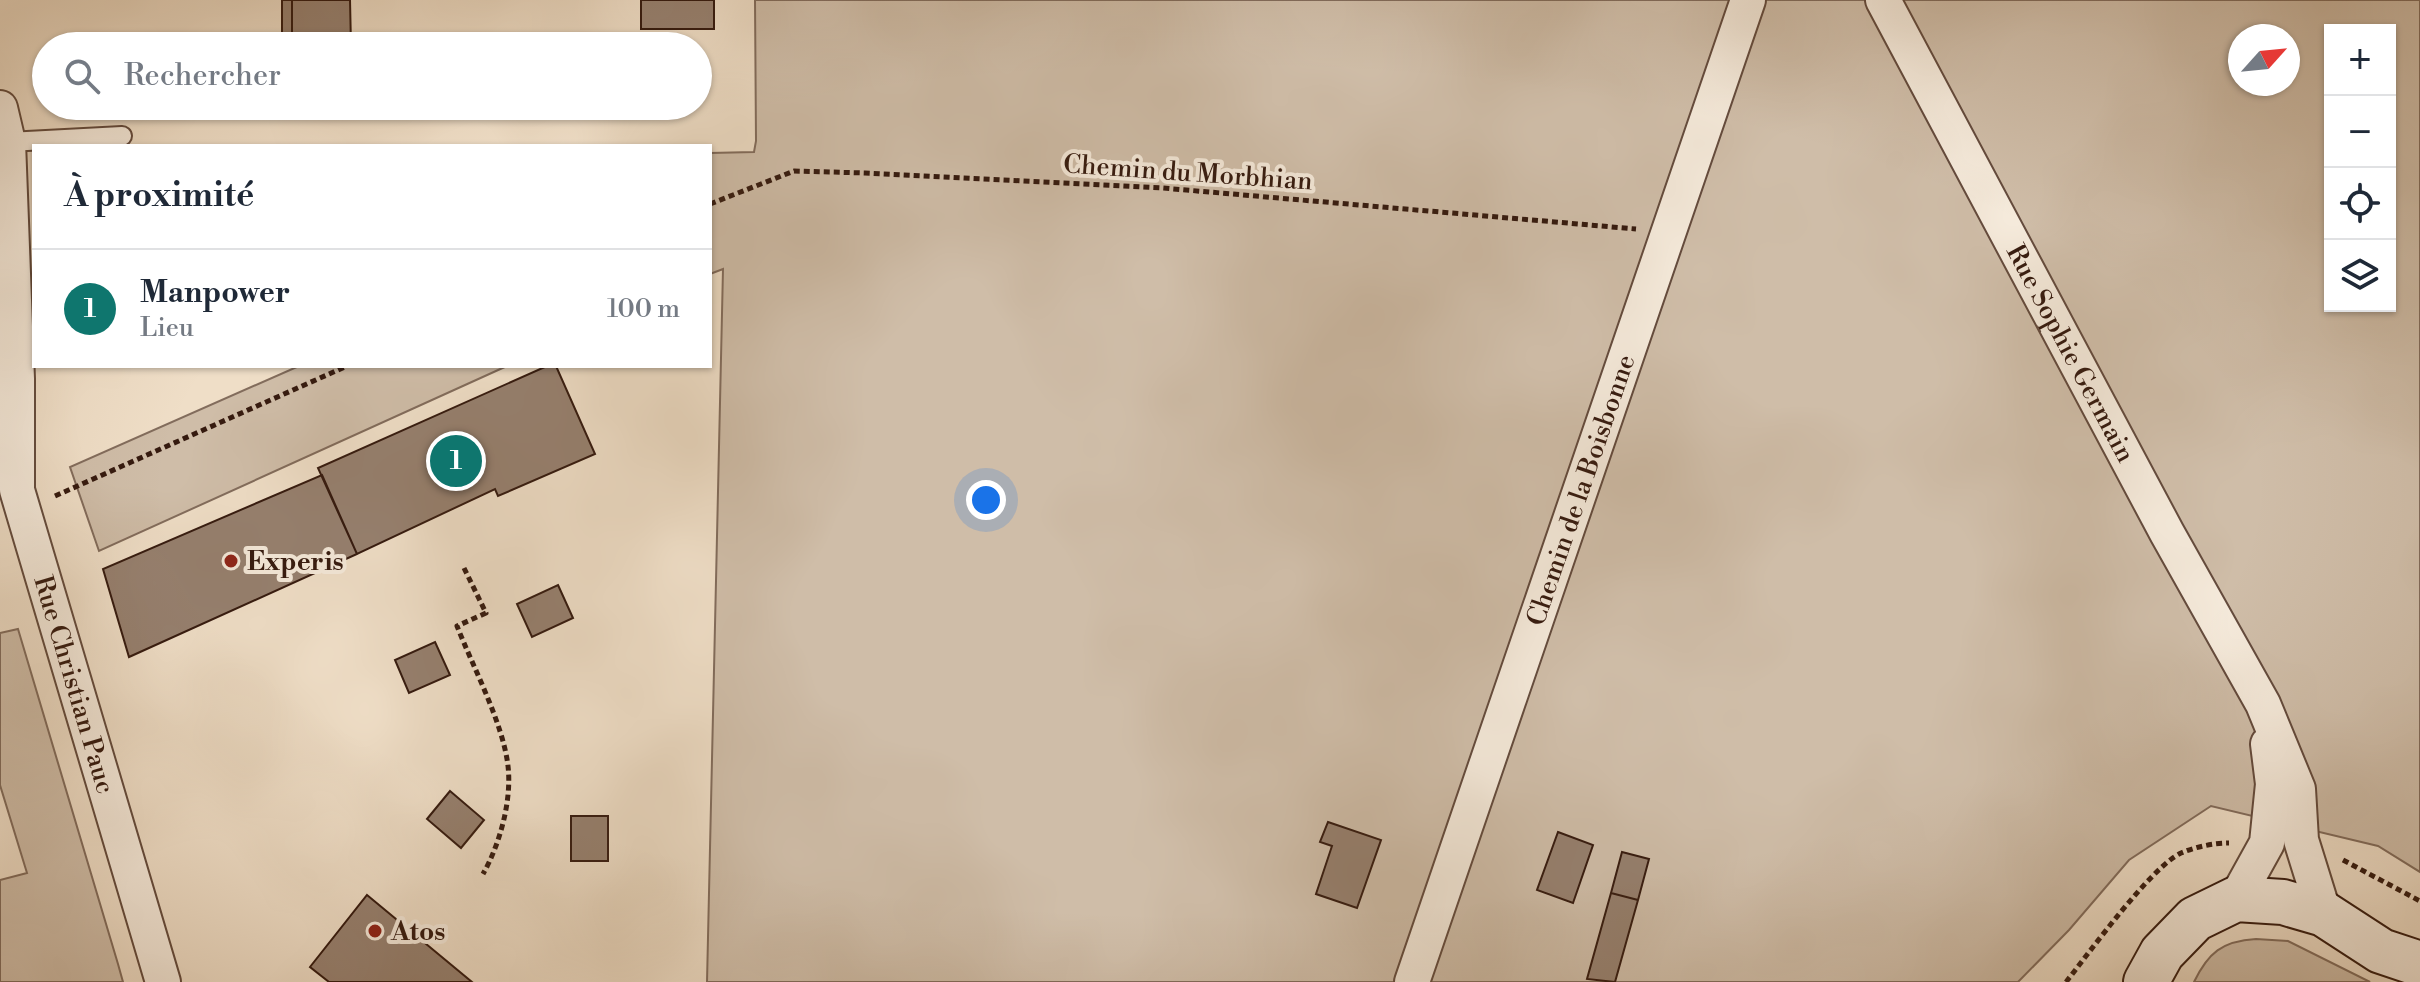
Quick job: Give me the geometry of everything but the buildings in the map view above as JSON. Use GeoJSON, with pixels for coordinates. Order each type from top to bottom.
{"type":"FeatureCollection","features":[{"type":"Feature","properties":{"kind":"main road"},"geometry":{"type":"LineString","coordinates":[[2146,982],[2162,953],[2195,919],[2236,899],[2283,902],[2324,914],[2381,951],[2420,964]]}},
{"type":"Feature","properties":{"kind":"street","name":"Chemin de la Boisbonne"},"geometry":{"type":"LineString","coordinates":[[1412,982],[1748,0]]}},
{"type":"Feature","properties":{"kind":"street","name":"Rue Sophie Germain"},"geometry":{"type":"LineString","coordinates":[[1883,0],[2159,519],[2263,704],[2298,789],[2301,840],[2324,914]]}},
{"type":"Feature","properties":{"kind":"street","name":"Rue Christian Pauc"},"geometry":{"type":"LineString","coordinates":[[0,108],[8,142],[17,379],[17,490],[163,982]]}},
{"type":"Feature","properties":{"kind":"street","name":"Rue Sophie Germain"},"geometry":{"type":"LineString","coordinates":[[2236,899],[2267,843],[2273,784],[2263,704]]}},
{"type":"Feature","properties":{"kind":"lane"},"geometry":{"type":"LineString","coordinates":[[8,142],[122,136]]}},
{"type":"Feature","properties":{"kind":"path","name":"Chemin du Morbhian"},"geometry":{"type":"LineString","coordinates":[[712,203],[794,171],[865,173],[1163,188],[1669,232]]}},
{"type":"Feature","properties":{"kind":"path"},"geometry":{"type":"LineString","coordinates":[[23,511],[343,368]]}},
{"type":"Feature","properties":{"kind":"path"},"geometry":{"type":"LineString","coordinates":[[464,568],[486,613],[457,626],[501,735],[508,767],[507,800],[499,835],[483,874]]}},
{"type":"Feature","properties":{"kind":"path"},"geometry":{"type":"LineString","coordinates":[[2301,840],[2420,901]]}},
{"type":"Feature","properties":{"kind":"path"},"geometry":{"type":"LineString","coordinates":[[2066,982],[2155,874],[2178,854],[2217,843],[2267,843]]}},
{"type":"Feature","properties":{"kind":"shaded area"},"geometry":{"type":"Polygon","coordinates":[[[755,0],[2420,0],[2420,872],[2378,846],[2211,806],[2129,860],[2069,930],[2018,982],[707,982],[723,269],[712,273],[712,153],[754,152],[755,0]]]}},
{"type":"Feature","properties":{"kind":"shaded area"},"geometry":{"type":"Polygon","coordinates":[[[294,368],[503,368],[99,551],[70,467],[294,368]]]}},
{"type":"Feature","properties":{"kind":"shaded area"},"geometry":{"type":"Polygon","coordinates":[[[18,629],[123,982],[0,982],[0,880],[27,873],[0,785],[0,633],[18,629]]]}},
{"type":"Feature","properties":{"kind":"shaded area"},"geometry":{"type":"Polygon","coordinates":[[[2256,939],[2288,941],[2370,982],[2194,982],[2205,963],[2218,950],[2234,942],[2256,939]]]}},
{"type":"Feature","properties":{"kind":"place","name":"Manpower"},"geometry":{"type":"Point","coordinates":[456,461]}},
{"type":"Feature","properties":{"kind":"place","name":"Experis"},"geometry":{"type":"Point","coordinates":[231,561]}},
{"type":"Feature","properties":{"kind":"place","name":"Atos"},"geometry":{"type":"Point","coordinates":[375,931]}}]}
